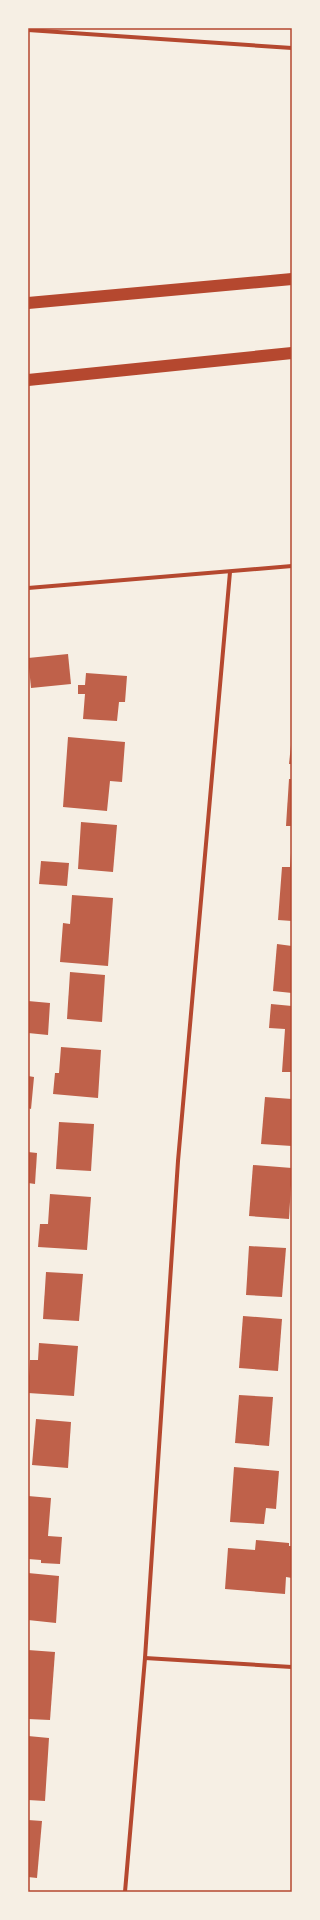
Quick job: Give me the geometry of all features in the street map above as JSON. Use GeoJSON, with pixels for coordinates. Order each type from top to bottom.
{"type":"FeatureCollection","features":[{"type":"Feature","properties":{"kind":"highway"},"geometry":{"type":"LineString","coordinates":[[28,303],[292,279]]}},
{"type":"Feature","properties":{"kind":"highway"},"geometry":{"type":"LineString","coordinates":[[28,380],[292,353]]}},
{"type":"Feature","properties":{"kind":"street"},"geometry":{"type":"LineString","coordinates":[[28,30],[292,48]]}},
{"type":"Feature","properties":{"kind":"street"},"geometry":{"type":"LineString","coordinates":[[28,588],[292,566]]}},
{"type":"Feature","properties":{"kind":"street"},"geometry":{"type":"LineString","coordinates":[[125,1892],[145,1658],[178,1161],[230,572]]}},
{"type":"Feature","properties":{"kind":"street"},"geometry":{"type":"LineString","coordinates":[[145,1658],[292,1667]]}},
{"type":"Feature","properties":{"kind":"building"},"geometry":{"type":"Polygon","coordinates":[[[68,654],[71,684],[31,688],[28,658],[68,654]]]}},
{"type":"Feature","properties":{"kind":"building"},"geometry":{"type":"Polygon","coordinates":[[[86,673],[127,676],[125,702],[119,702],[117,721],[83,719],[85,694],[78,694],[78,685],[85,685],[86,673]]]}},
{"type":"Feature","properties":{"kind":"building"},"geometry":{"type":"Polygon","coordinates":[[[68,737],[125,742],[122,782],[110,781],[107,811],[63,807],[68,737]]]}},
{"type":"Feature","properties":{"kind":"building"},"geometry":{"type":"Polygon","coordinates":[[[291,745],[292,764],[289,764],[291,745]]]}},
{"type":"Feature","properties":{"kind":"building"},"geometry":{"type":"Polygon","coordinates":[[[289,779],[292,779],[292,826],[286,826],[289,779]]]}},
{"type":"Feature","properties":{"kind":"building"},"geometry":{"type":"Polygon","coordinates":[[[81,822],[117,825],[113,872],[78,869],[81,822]]]}},
{"type":"Feature","properties":{"kind":"building"},"geometry":{"type":"Polygon","coordinates":[[[291,853],[292,921],[278,920],[282,867],[290,867],[291,853]]]}},
{"type":"Feature","properties":{"kind":"building"},"geometry":{"type":"Polygon","coordinates":[[[41,861],[69,863],[67,886],[39,884],[41,861]]]}},
{"type":"Feature","properties":{"kind":"building"},"geometry":{"type":"Polygon","coordinates":[[[72,895],[113,898],[108,966],[60,962],[63,923],[70,924],[72,895]]]}},
{"type":"Feature","properties":{"kind":"building"},"geometry":{"type":"Polygon","coordinates":[[[277,944],[292,946],[292,993],[273,991],[277,944]]]}},
{"type":"Feature","properties":{"kind":"building"},"geometry":{"type":"Polygon","coordinates":[[[70,972],[105,975],[102,1022],[67,1019],[70,972]]]}},
{"type":"Feature","properties":{"kind":"building"},"geometry":{"type":"Polygon","coordinates":[[[28,1001],[50,1003],[48,1035],[28,1033],[28,1001]]]}},
{"type":"Feature","properties":{"kind":"building"},"geometry":{"type":"Polygon","coordinates":[[[271,1004],[292,1006],[292,1072],[282,1072],[285,1029],[269,1028],[271,1004]]]}},
{"type":"Feature","properties":{"kind":"building"},"geometry":{"type":"Polygon","coordinates":[[[61,1047],[101,1050],[98,1098],[53,1094],[55,1073],[59,1073],[61,1047]]]}},
{"type":"Feature","properties":{"kind":"building"},"geometry":{"type":"Polygon","coordinates":[[[28,1076],[34,1077],[31,1109],[28,1108],[28,1076]]]}},
{"type":"Feature","properties":{"kind":"building"},"geometry":{"type":"Polygon","coordinates":[[[265,1097],[292,1099],[292,1146],[261,1144],[265,1097]]]}},
{"type":"Feature","properties":{"kind":"building"},"geometry":{"type":"Polygon","coordinates":[[[59,1122],[94,1124],[91,1171],[56,1169],[59,1122]]]}},
{"type":"Feature","properties":{"kind":"building"},"geometry":{"type":"Polygon","coordinates":[[[28,1152],[37,1153],[35,1184],[28,1183],[28,1152]]]}},
{"type":"Feature","properties":{"kind":"building"},"geometry":{"type":"Polygon","coordinates":[[[253,1165],[292,1168],[289,1219],[249,1216],[253,1165]]]}},
{"type":"Feature","properties":{"kind":"building"},"geometry":{"type":"Polygon","coordinates":[[[50,1194],[91,1197],[87,1250],[38,1247],[40,1224],[48,1224],[50,1194]]]}},
{"type":"Feature","properties":{"kind":"building"},"geometry":{"type":"Polygon","coordinates":[[[249,1246],[286,1248],[282,1297],[246,1295],[249,1246]]]}},
{"type":"Feature","properties":{"kind":"building"},"geometry":{"type":"Polygon","coordinates":[[[46,1272],[83,1274],[79,1321],[43,1319],[46,1272]]]}},
{"type":"Feature","properties":{"kind":"building"},"geometry":{"type":"Polygon","coordinates":[[[243,1316],[282,1319],[278,1371],[239,1368],[243,1316]]]}},
{"type":"Feature","properties":{"kind":"building"},"geometry":{"type":"Polygon","coordinates":[[[39,1343],[78,1346],[74,1396],[28,1393],[30,1360],[38,1360],[39,1343]]]}},
{"type":"Feature","properties":{"kind":"building"},"geometry":{"type":"Polygon","coordinates":[[[239,1395],[273,1397],[269,1446],[235,1443],[239,1395]]]}},
{"type":"Feature","properties":{"kind":"building"},"geometry":{"type":"Polygon","coordinates":[[[36,1419],[71,1422],[68,1468],[32,1465],[36,1419]]]}},
{"type":"Feature","properties":{"kind":"building"},"geometry":{"type":"Polygon","coordinates":[[[234,1467],[279,1471],[276,1509],[266,1508],[264,1524],[230,1522],[234,1467]]]}},
{"type":"Feature","properties":{"kind":"building"},"geometry":{"type":"Polygon","coordinates":[[[28,1496],[51,1498],[48,1536],[62,1537],[60,1564],[41,1563],[41,1560],[28,1559],[28,1496]]]}},
{"type":"Feature","properties":{"kind":"building"},"geometry":{"type":"Polygon","coordinates":[[[256,1540],[289,1543],[289,1546],[292,1546],[292,1578],[286,1577],[285,1594],[225,1589],[228,1548],[255,1550],[256,1540]]]}},
{"type":"Feature","properties":{"kind":"building"},"geometry":{"type":"Polygon","coordinates":[[[28,1573],[59,1576],[56,1623],[28,1620],[28,1573]]]}},
{"type":"Feature","properties":{"kind":"building"},"geometry":{"type":"Polygon","coordinates":[[[28,1650],[55,1652],[50,1720],[28,1719],[28,1650]]]}},
{"type":"Feature","properties":{"kind":"building"},"geometry":{"type":"Polygon","coordinates":[[[28,1736],[49,1738],[45,1801],[28,1800],[28,1736]]]}},
{"type":"Feature","properties":{"kind":"building"},"geometry":{"type":"Polygon","coordinates":[[[28,1820],[42,1821],[37,1878],[28,1877],[28,1820]]]}}]}
